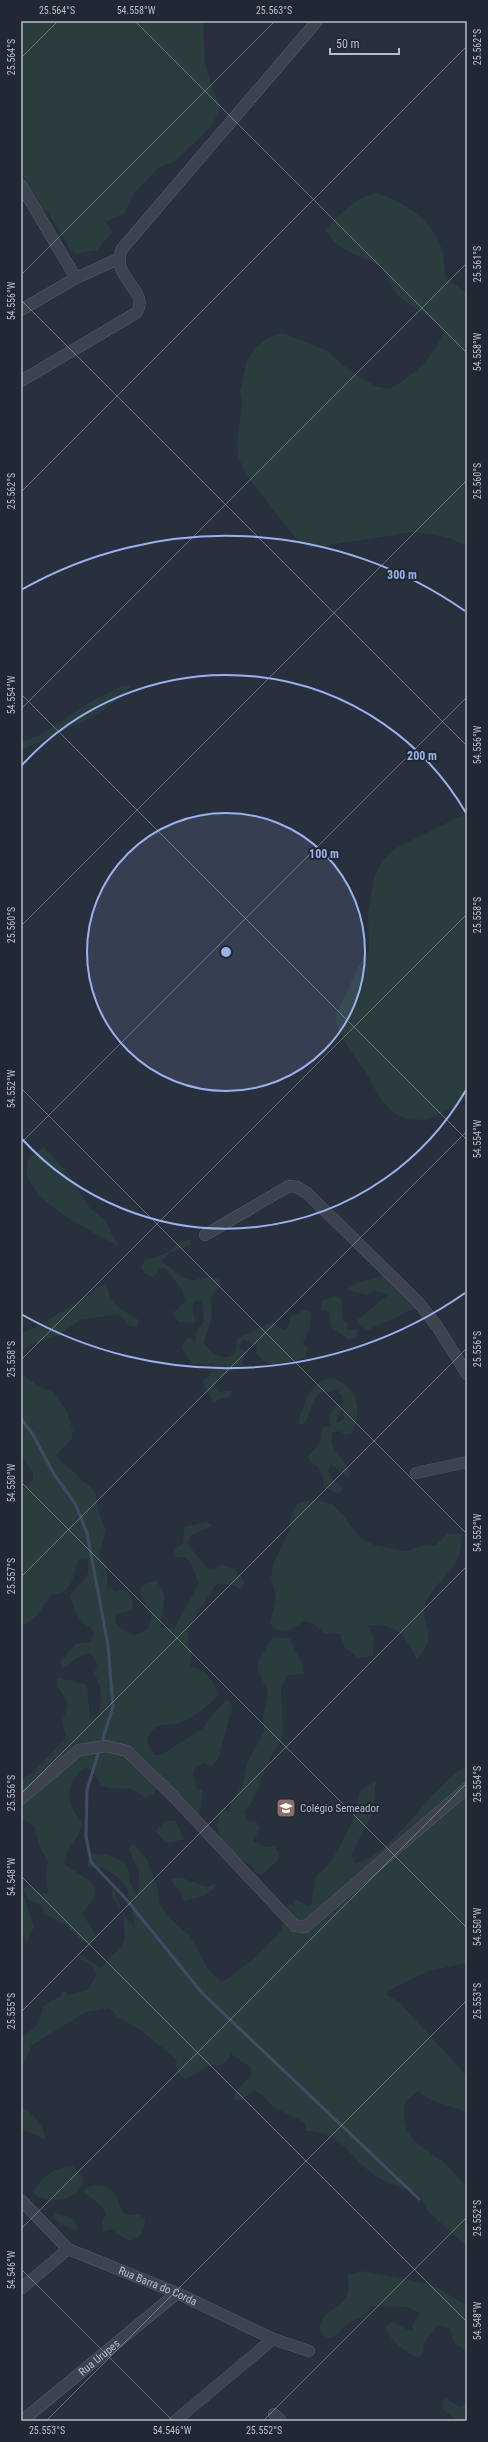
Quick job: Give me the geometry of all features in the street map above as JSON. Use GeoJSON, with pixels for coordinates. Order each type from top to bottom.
{"type":"FeatureCollection","features":[{"type":"Feature","properties":{"kind":"street"},"geometry":{"type":"LineString","coordinates":[[21,310],[76,278],[118,259],[130,240],[317,21]]}},
{"type":"Feature","properties":{"kind":"street"},"geometry":{"type":"LineString","coordinates":[[21,185],[24,197],[76,278]]}},
{"type":"Feature","properties":{"kind":"street"},"geometry":{"type":"LineString","coordinates":[[21,381],[136,313],[140,307],[140,300],[120,267],[118,259]]}},
{"type":"Feature","properties":{"kind":"street"},"geometry":{"type":"LineString","coordinates":[[205,1235],[289,1186],[297,1187],[307,1193],[418,1302],[438,1326],[467,1374]]}},
{"type":"Feature","properties":{"kind":"street"},"geometry":{"type":"LineString","coordinates":[[416,1474],[467,1462]]}},
{"type":"Feature","properties":{"kind":"street"},"geometry":{"type":"LineString","coordinates":[[21,1800],[79,1750],[106,1746],[127,1750],[295,1926],[304,1927],[467,1788]]}},
{"type":"Feature","properties":{"kind":"street","name":"Rua Barra do Corda"},"geometry":{"type":"LineString","coordinates":[[21,2200],[68,2249],[177,2293],[273,2339],[309,2351]]}},
{"type":"Feature","properties":{"kind":"street"},"geometry":{"type":"LineString","coordinates":[[21,2289],[68,2249]]}},
{"type":"Feature","properties":{"kind":"street","name":"Rua Urupes"},"geometry":{"type":"LineString","coordinates":[[22,2421],[177,2293]]}},
{"type":"Feature","properties":{"kind":"street"},"geometry":{"type":"LineString","coordinates":[[175,2421],[273,2339]]}},
{"type":"Feature","properties":{"kind":"shaded area"},"geometry":{"type":"Polygon","coordinates":[[[203,21],[205,62],[212,88],[221,107],[211,127],[175,161],[158,168],[134,193],[125,213],[106,222],[113,232],[97,250],[76,254],[71,251],[48,212],[43,210],[22,174],[21,22],[203,21]]]}},
{"type":"Feature","properties":{"kind":"shaded area"},"geometry":{"type":"Polygon","coordinates":[[[377,193],[397,201],[424,220],[437,237],[441,247],[446,278],[467,293],[467,546],[446,537],[413,532],[311,548],[297,540],[247,476],[238,457],[237,442],[242,405],[240,390],[247,360],[256,347],[269,337],[283,333],[326,350],[349,370],[375,386],[390,389],[407,378],[422,365],[435,350],[443,331],[438,324],[426,314],[407,303],[393,290],[387,275],[382,268],[343,249],[325,230],[342,212],[355,202],[361,198],[377,193]]]}},
{"type":"Feature","properties":{"kind":"shaded area"},"geometry":{"type":"Polygon","coordinates":[[[122,686],[131,686],[122,696],[109,706],[80,723],[21,751],[22,742],[38,736],[97,698],[122,686]]]}},
{"type":"Feature","properties":{"kind":"shaded area"},"geometry":{"type":"Polygon","coordinates":[[[467,813],[467,1097],[445,1112],[434,1117],[423,1120],[412,1120],[402,1117],[392,1111],[382,1100],[346,1044],[340,1033],[335,1018],[358,967],[369,950],[368,913],[374,877],[382,861],[394,849],[467,813]]]}},
{"type":"Feature","properties":{"kind":"shaded area"},"geometry":{"type":"Polygon","coordinates":[[[44,1147],[64,1169],[90,1208],[105,1220],[118,1245],[65,1216],[40,1196],[32,1185],[27,1174],[28,1158],[44,1147]]]}},
{"type":"Feature","properties":{"kind":"shaded area"},"geometry":{"type":"Polygon","coordinates":[[[190,1240],[191,1245],[169,1253],[162,1261],[188,1280],[206,1277],[219,1279],[222,1285],[216,1290],[211,1298],[212,1313],[204,1344],[212,1352],[221,1357],[229,1357],[235,1353],[238,1338],[272,1322],[285,1330],[289,1324],[290,1317],[304,1310],[311,1312],[310,1328],[303,1342],[307,1348],[305,1357],[298,1360],[272,1365],[256,1354],[257,1346],[249,1341],[242,1340],[239,1347],[245,1351],[244,1359],[241,1365],[219,1378],[215,1384],[218,1392],[233,1390],[229,1397],[213,1402],[202,1381],[210,1374],[213,1364],[192,1364],[182,1348],[184,1341],[188,1338],[195,1341],[197,1330],[204,1321],[202,1302],[196,1300],[194,1302],[192,1309],[195,1319],[193,1323],[178,1322],[171,1310],[174,1312],[185,1301],[182,1290],[165,1268],[161,1268],[153,1277],[145,1274],[141,1267],[145,1260],[167,1253],[180,1242],[190,1240]]]}},
{"type":"Feature","properties":{"kind":"shaded area"},"geometry":{"type":"Polygon","coordinates":[[[380,1277],[389,1277],[416,1308],[368,1330],[361,1327],[357,1320],[388,1295],[374,1290],[368,1295],[346,1290],[358,1282],[380,1277]]]}},
{"type":"Feature","properties":{"kind":"shaded area"},"geometry":{"type":"Polygon","coordinates":[[[105,1283],[112,1301],[139,1320],[137,1327],[129,1326],[119,1314],[80,1320],[59,1335],[33,1344],[21,1352],[21,1335],[74,1305],[105,1283]]]}},
{"type":"Feature","properties":{"kind":"shaded area"},"geometry":{"type":"Polygon","coordinates":[[[336,1296],[342,1301],[342,1318],[348,1323],[347,1330],[359,1329],[357,1336],[349,1340],[331,1327],[329,1312],[321,1309],[321,1301],[336,1296]]]}},
{"type":"Feature","properties":{"kind":"shaded area"},"geometry":{"type":"Polygon","coordinates":[[[21,1373],[38,1386],[53,1392],[67,1411],[73,1431],[72,1439],[56,1455],[62,1463],[82,1481],[90,1485],[96,1494],[98,1510],[106,1530],[99,1555],[106,1564],[108,1590],[110,1586],[115,1592],[123,1589],[130,1595],[132,1600],[133,1610],[117,1614],[115,1622],[120,1628],[134,1635],[148,1629],[152,1615],[140,1594],[142,1586],[149,1582],[157,1581],[165,1596],[160,1627],[174,1629],[199,1583],[190,1562],[184,1557],[176,1557],[174,1550],[183,1543],[184,1527],[207,1522],[213,1526],[191,1535],[187,1543],[206,1567],[213,1569],[221,1565],[229,1567],[236,1570],[245,1583],[240,1590],[234,1585],[218,1584],[215,1586],[188,1629],[188,1645],[192,1651],[190,1667],[201,1670],[209,1677],[215,1686],[217,1696],[201,1711],[187,1720],[176,1724],[157,1727],[150,1734],[147,1741],[154,1755],[161,1755],[203,1728],[216,1710],[227,1700],[233,1705],[218,1760],[211,1766],[204,1763],[196,1766],[193,1773],[196,1788],[203,1790],[200,1813],[195,1819],[158,1787],[153,1794],[146,1798],[132,1789],[108,1788],[101,1785],[93,1772],[86,1767],[74,1779],[69,1793],[70,1801],[76,1815],[82,1821],[82,1826],[65,1857],[64,1863],[92,1883],[95,1888],[95,1895],[91,1903],[82,1913],[95,1933],[96,1940],[89,1943],[81,1941],[66,1925],[44,1914],[42,1905],[27,1899],[23,1889],[29,1885],[41,1894],[48,1892],[46,1876],[48,1861],[40,1848],[34,1826],[21,1818],[21,1780],[33,1773],[66,1737],[62,1722],[67,1707],[66,1700],[57,1686],[57,1677],[87,1685],[90,1718],[97,1717],[101,1705],[101,1695],[99,1684],[94,1673],[97,1666],[95,1659],[89,1653],[81,1656],[61,1669],[61,1661],[75,1644],[90,1642],[94,1635],[91,1628],[80,1619],[70,1597],[76,1587],[86,1577],[88,1572],[87,1558],[79,1559],[70,1586],[66,1590],[53,1594],[36,1617],[21,1625],[21,1490],[33,1480],[33,1472],[21,1455],[21,1373]]]}},
{"type":"Feature","properties":{"kind":"shaded area"},"geometry":{"type":"Polygon","coordinates":[[[331,1378],[347,1387],[356,1400],[357,1407],[356,1424],[353,1433],[346,1435],[339,1431],[332,1433],[335,1451],[345,1462],[351,1472],[349,1479],[331,1464],[328,1471],[331,1478],[343,1488],[340,1494],[325,1488],[320,1470],[311,1463],[308,1456],[320,1443],[322,1428],[330,1425],[329,1416],[338,1403],[343,1409],[338,1415],[337,1423],[344,1419],[342,1395],[336,1390],[320,1393],[312,1405],[306,1421],[303,1425],[298,1423],[305,1401],[312,1389],[323,1380],[331,1378]]]}},
{"type":"Feature","properties":{"kind":"shaded area"},"geometry":{"type":"Polygon","coordinates":[[[315,1500],[332,1504],[343,1515],[361,1539],[375,1545],[406,1551],[421,1546],[436,1545],[447,1534],[462,1534],[459,1556],[455,1564],[433,1591],[424,1607],[429,1635],[425,1648],[417,1659],[404,1637],[394,1629],[379,1625],[368,1625],[374,1639],[373,1656],[358,1658],[345,1648],[340,1634],[324,1633],[312,1623],[304,1621],[296,1627],[283,1631],[274,1628],[270,1624],[276,1595],[271,1579],[273,1564],[289,1530],[291,1515],[299,1502],[315,1500]]]}},
{"type":"Feature","properties":{"kind":"shaded area"},"geometry":{"type":"Polygon","coordinates":[[[274,1637],[289,1638],[303,1665],[304,1674],[289,1675],[281,1688],[283,1735],[265,1768],[252,1801],[244,1812],[249,1822],[256,1821],[260,1828],[253,1841],[266,1847],[274,1846],[279,1852],[279,1859],[262,1875],[255,1872],[252,1865],[238,1859],[229,1846],[220,1837],[217,1826],[221,1809],[229,1812],[231,1803],[243,1784],[248,1761],[264,1732],[263,1717],[268,1692],[258,1671],[258,1662],[269,1642],[274,1637]]]}},
{"type":"Feature","properties":{"kind":"shaded area"},"geometry":{"type":"Polygon","coordinates":[[[467,1766],[467,1963],[429,1971],[399,1985],[386,1994],[400,2003],[467,2076],[467,2112],[431,2100],[418,2091],[405,2102],[404,2114],[405,2124],[412,2138],[446,2165],[467,2186],[467,2247],[428,2211],[419,2194],[388,2183],[379,2178],[360,2163],[346,2148],[330,2136],[306,2131],[304,2122],[273,2107],[262,2095],[254,2090],[241,2100],[233,2100],[235,2093],[251,2075],[250,2067],[231,2054],[221,2065],[208,2066],[191,2077],[185,2079],[178,2073],[176,2059],[139,2029],[117,2017],[110,2008],[86,2012],[32,2045],[25,2061],[21,2065],[21,2039],[39,2023],[43,2007],[60,1997],[64,1990],[68,1995],[87,1990],[96,1976],[94,1968],[81,1959],[76,1952],[101,1968],[123,1944],[125,1936],[123,1914],[111,1894],[114,1887],[121,1909],[135,1926],[130,1897],[124,1885],[119,1879],[105,1869],[87,1867],[89,1859],[94,1854],[114,1857],[123,1862],[128,1869],[131,1886],[138,1895],[139,1871],[129,1850],[132,1843],[147,1859],[158,1889],[159,1904],[173,1921],[191,1937],[209,1971],[221,1981],[226,1980],[256,1957],[281,1931],[287,1906],[294,1903],[296,1899],[307,1906],[311,1905],[316,1876],[329,1864],[339,1848],[353,1819],[360,1791],[375,1781],[375,1796],[372,1814],[351,1855],[354,1863],[368,1859],[382,1849],[440,1788],[454,1775],[467,1766]]]}},
{"type":"Feature","properties":{"kind":"shaded area"},"geometry":{"type":"Polygon","coordinates":[[[167,1820],[176,1821],[184,1839],[170,1843],[163,1840],[155,1831],[167,1820]]]}},
{"type":"Feature","properties":{"kind":"shaded area"},"geometry":{"type":"Polygon","coordinates":[[[180,1877],[206,1887],[213,1884],[217,1886],[204,1896],[184,1901],[180,1891],[172,1882],[172,1879],[180,1877]]]}},
{"type":"Feature","properties":{"kind":"shaded area"},"geometry":{"type":"Polygon","coordinates":[[[21,1895],[24,1897],[34,1927],[27,1942],[21,1934],[21,1895]]]}},
{"type":"Feature","properties":{"kind":"shaded area"},"geometry":{"type":"Polygon","coordinates":[[[21,2107],[30,2113],[40,2124],[43,2129],[45,2139],[21,2129],[21,2107]]]}},
{"type":"Feature","properties":{"kind":"shaded area"},"geometry":{"type":"Polygon","coordinates":[[[73,2166],[83,2178],[82,2186],[78,2192],[72,2196],[57,2200],[42,2198],[35,2195],[33,2192],[36,2187],[50,2173],[61,2168],[73,2166]]]}},
{"type":"Feature","properties":{"kind":"shaded area"},"geometry":{"type":"Polygon","coordinates":[[[95,2185],[108,2188],[115,2194],[124,2214],[139,2215],[145,2218],[144,2227],[140,2236],[129,2241],[110,2229],[103,2232],[102,2221],[106,2214],[103,2207],[83,2192],[88,2187],[95,2185]]]}},
{"type":"Feature","properties":{"kind":"shaded area"},"geometry":{"type":"Polygon","coordinates":[[[55,2213],[72,2219],[78,2228],[75,2231],[59,2223],[54,2217],[55,2213]]]}},
{"type":"Feature","properties":{"kind":"shaded area"},"geometry":{"type":"Polygon","coordinates":[[[362,2271],[424,2283],[438,2288],[467,2306],[467,2352],[454,2343],[450,2328],[437,2325],[423,2344],[424,2352],[418,2358],[408,2353],[394,2341],[385,2326],[392,2322],[413,2332],[412,2325],[420,2313],[406,2307],[373,2306],[362,2317],[348,2323],[336,2336],[328,2338],[321,2334],[320,2326],[322,2320],[341,2303],[348,2292],[348,2275],[362,2271]]]}},
{"type":"Feature","properties":{"kind":"shaded area"},"geometry":{"type":"Polygon","coordinates":[[[467,2394],[467,2421],[457,2421],[443,2409],[442,2401],[446,2398],[459,2407],[465,2404],[467,2394]]]}},
{"type":"Feature","properties":{"kind":"waterway"},"geometry":{"type":"LineString","coordinates":[[21,1419],[32,1433],[54,1474],[76,1505],[87,1533],[108,1645],[113,1707],[103,1738]]}},
{"type":"Feature","properties":{"kind":"waterway"},"geometry":{"type":"LineString","coordinates":[[98,1754],[87,1790],[86,1836],[91,1862],[126,1899],[202,1993],[419,2199]]}},
{"type":"Feature","properties":{"kind":"place","name":"Colégio Semeador"},"geometry":{"type":"Point","coordinates":[286,1808]}}]}
